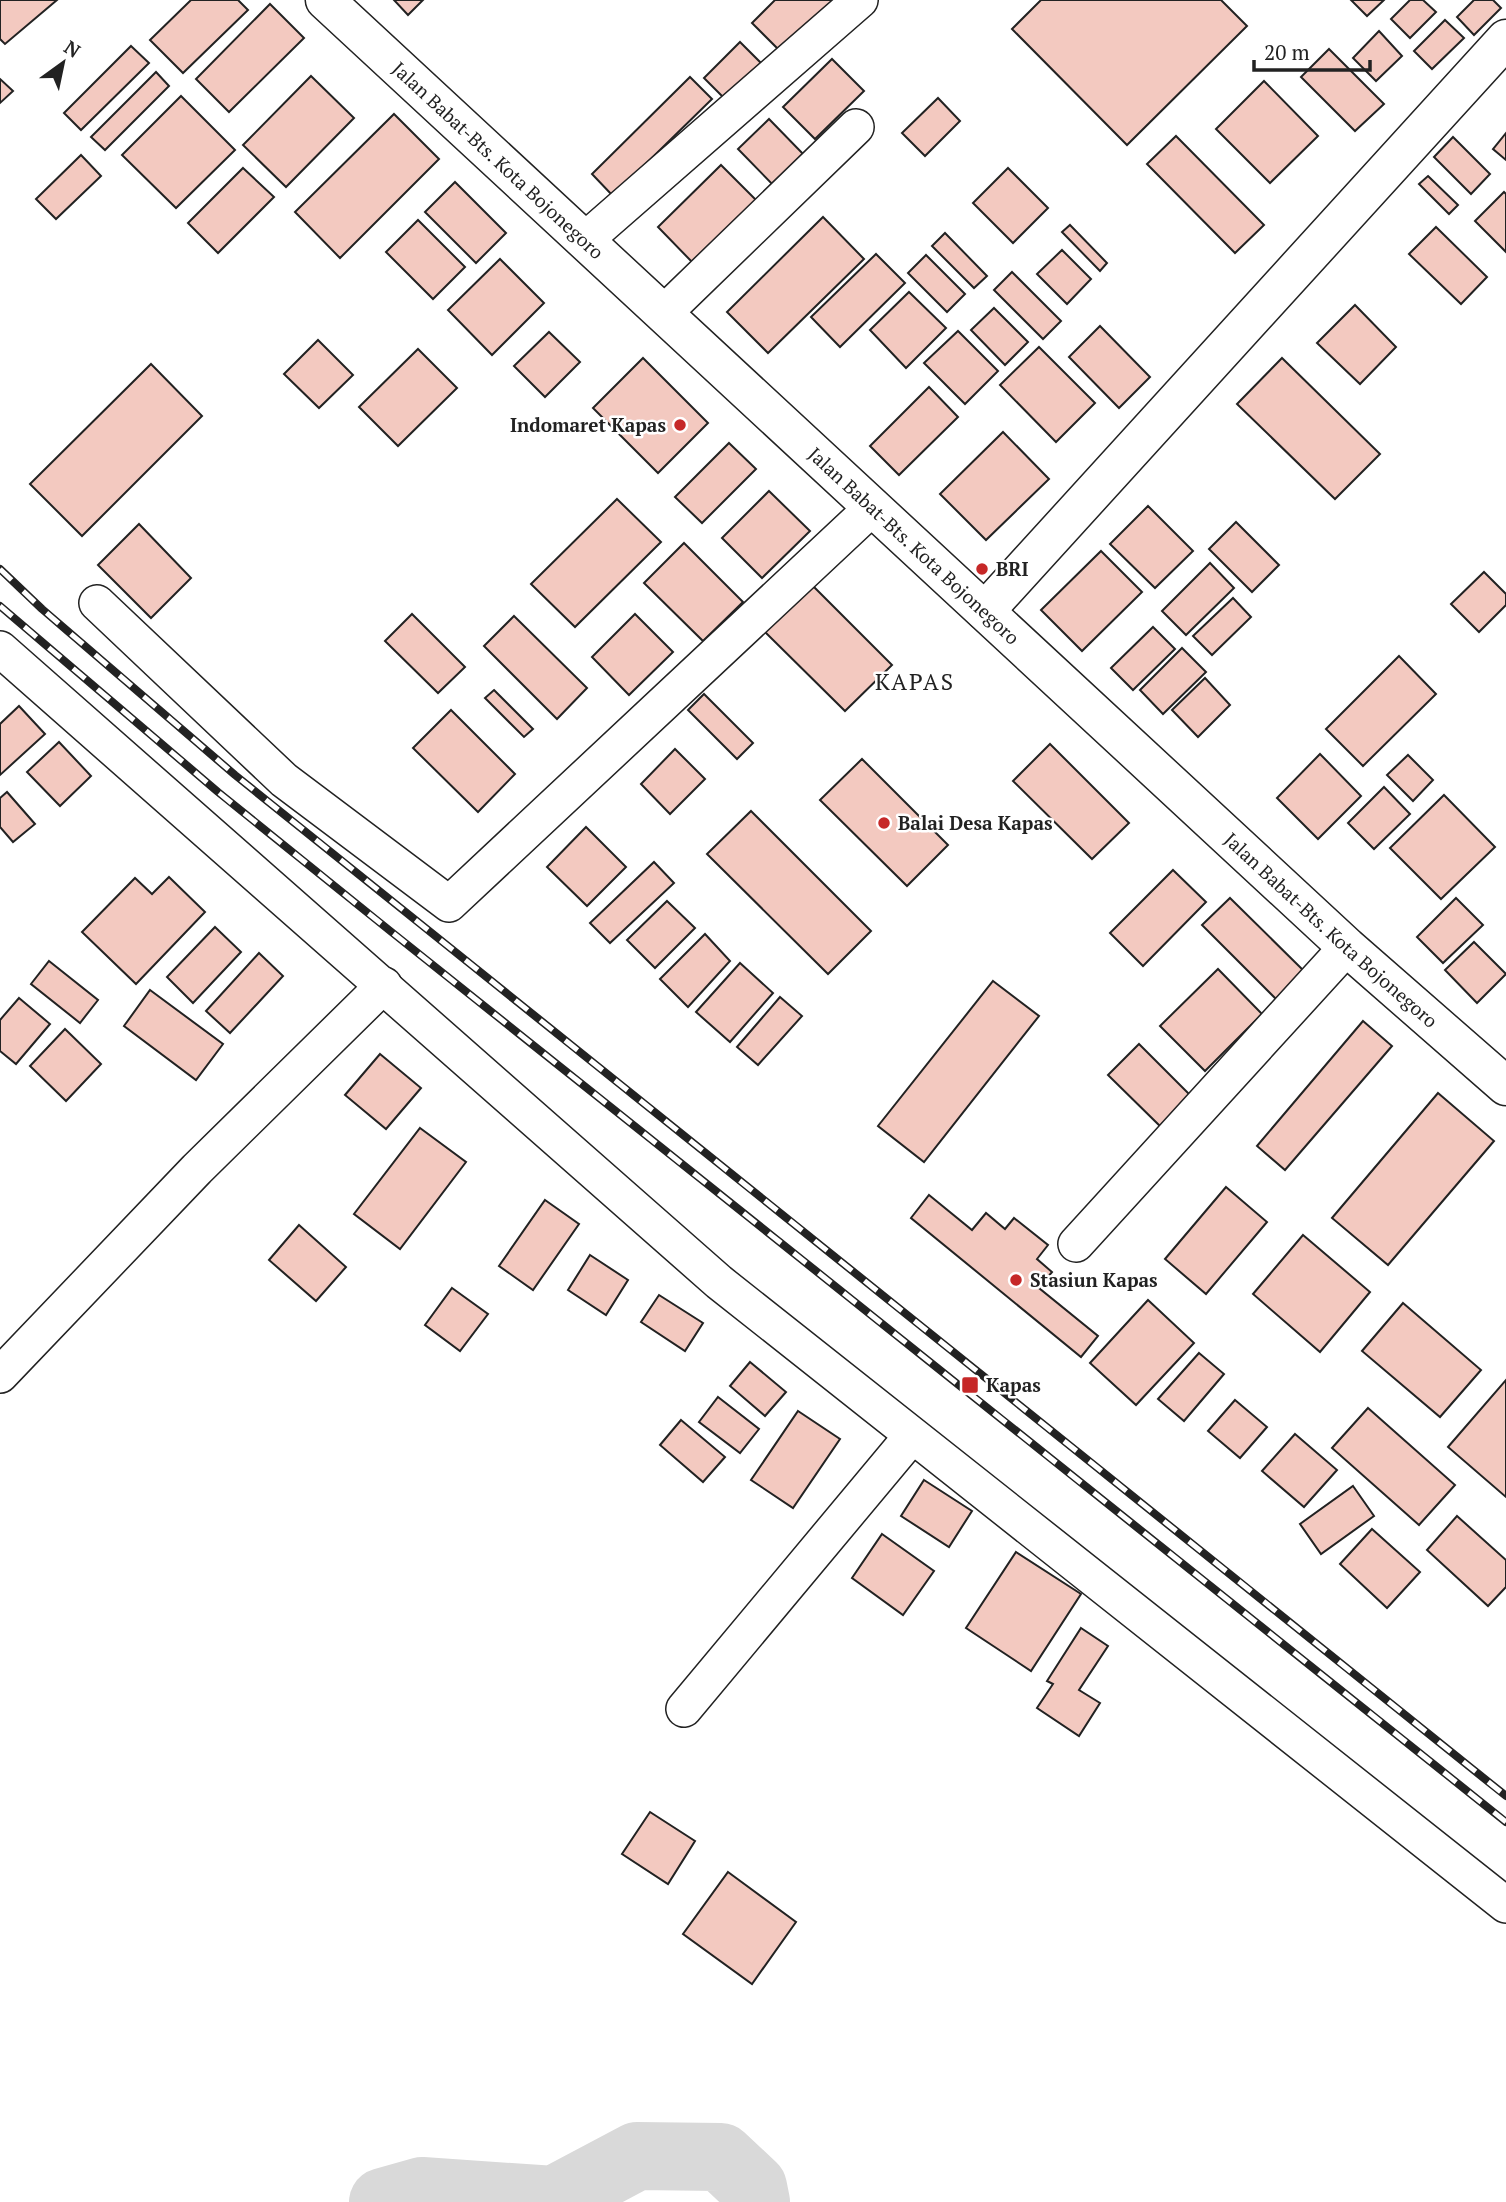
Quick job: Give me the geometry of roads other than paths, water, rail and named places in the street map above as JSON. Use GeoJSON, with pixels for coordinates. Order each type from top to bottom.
{"type":"FeatureCollection","features":[{"type":"Feature","properties":{"kind":"main road","name":"Jalan Babat-Bts. Kota Bojonegoro"},"geometry":{"type":"LineString","coordinates":[[326,0],[872,509],[1348,947],[1501,1072]]}},
{"type":"Feature","properties":{"kind":"main road"},"geometry":{"type":"LineString","coordinates":[[985,611],[1506,38]]}},
{"type":"Feature","properties":{"kind":"street"},"geometry":{"type":"LineString","coordinates":[[584,241],[860,0]]}},
{"type":"Feature","properties":{"kind":"street"},"geometry":{"type":"LineString","coordinates":[[664,313],[856,127]]}},
{"type":"Feature","properties":{"kind":"street"},"geometry":{"type":"LineString","coordinates":[[97,603],[284,780],[449,904],[872,509]]}},
{"type":"Feature","properties":{"kind":"street"},"geometry":{"type":"LineString","coordinates":[[0,649],[719,1282],[911,1437],[1017,1516],[1506,1905]]}},
{"type":"Feature","properties":{"kind":"street"},"geometry":{"type":"LineString","coordinates":[[1076,1244],[1348,947]]}},
{"type":"Feature","properties":{"kind":"street"},"geometry":{"type":"LineString","coordinates":[[0,1375],[197,1169],[384,985]]}},
{"type":"Feature","properties":{"kind":"street"},"geometry":{"type":"LineString","coordinates":[[684,1709],[911,1437]]}},
{"type":"Feature","properties":{"kind":"waterway"},"geometry":{"type":"LineString","coordinates":[[383,2202],[422,2191],[554,2200],[637,2156],[721,2157],[753,2187],[756,2202]]}},
{"type":"Feature","properties":{"kind":"railway"},"geometry":{"type":"LineString","coordinates":[[0,569],[42,609],[235,775],[1506,1796]]}},
{"type":"Feature","properties":{"kind":"railway"},"geometry":{"type":"LineString","coordinates":[[0,606],[218,792],[1506,1822]]}},
{"type":"Feature","properties":{"kind":"place","name":"Indomaret Kapas"},"geometry":{"type":"Point","coordinates":[680,425]}},
{"type":"Feature","properties":{"kind":"place","name":"BRI"},"geometry":{"type":"Point","coordinates":[982,569]}},
{"type":"Feature","properties":{"kind":"place","name":"Balai Desa Kapas"},"geometry":{"type":"Point","coordinates":[884,823]}},
{"type":"Feature","properties":{"kind":"place","name":"Stasiun Kapas"},"geometry":{"type":"Point","coordinates":[1016,1280]}},
{"type":"Feature","properties":{"kind":"place","name":"Kapas"},"geometry":{"type":"Point","coordinates":[970,1385]}},
{"type":"Feature","properties":{"kind":"district","name":"KAPAS"},"geometry":{"type":"Point","coordinates":[915,682]}}]}
